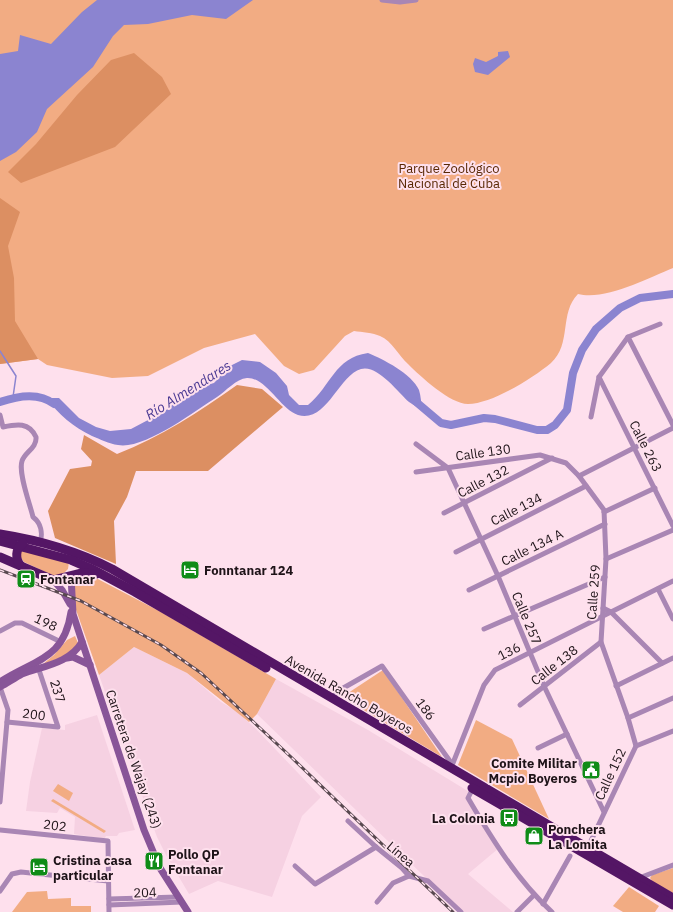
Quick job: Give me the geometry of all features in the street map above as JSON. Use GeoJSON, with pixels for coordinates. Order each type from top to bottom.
{"type":"FeatureCollection","features":[{"type":"Feature","properties":{"kind":"highway","name":"Avenida Rancho Boyeros"},"geometry":{"type":"LineString","coordinates":[[0,534],[37,542],[66,551],[92,560],[117,572],[331,699],[452,766],[673,898]]}},
{"type":"Feature","properties":{"kind":"highway","name":"Avenida Rancho Boyeros"},"geometry":{"type":"LineString","coordinates":[[0,541],[71,560],[106,576],[473,788],[673,906]]}},
{"type":"Feature","properties":{"kind":"highway"},"geometry":{"type":"LineString","coordinates":[[21,566],[16,555],[20,546],[24,543],[37,542]]}},
{"type":"Feature","properties":{"kind":"highway"},"geometry":{"type":"LineString","coordinates":[[66,551],[71,560],[71,576]]}},
{"type":"Feature","properties":{"kind":"highway"},"geometry":{"type":"LineString","coordinates":[[0,557],[53,580],[87,572],[106,576]]}},
{"type":"Feature","properties":{"kind":"main road","name":"Carretera de Wajay (243)"},"geometry":{"type":"LineString","coordinates":[[71,576],[72,608]]}},
{"type":"Feature","properties":{"kind":"main road","name":"Carretera de Wajay (243)"},"geometry":{"type":"LineString","coordinates":[[53,580],[62,590],[72,608],[144,830],[160,868],[188,912]]}},
{"type":"Feature","properties":{"kind":"main road"},"geometry":{"type":"LineString","coordinates":[[0,687],[37,665],[50,655],[63,639],[68,628],[72,608]]}},
{"type":"Feature","properties":{"kind":"main road"},"geometry":{"type":"LineString","coordinates":[[63,639],[79,632]]}},
{"type":"Feature","properties":{"kind":"main road"},"geometry":{"type":"LineString","coordinates":[[67,658],[75,652],[82,642]]}},
{"type":"Feature","properties":{"kind":"main road"},"geometry":{"type":"LineString","coordinates":[[0,682],[18,670],[67,658],[76,658],[90,665]]}},
{"type":"Feature","properties":{"kind":"street"},"geometry":{"type":"LineString","coordinates":[[382,0],[400,2],[416,0]]}},
{"type":"Feature","properties":{"kind":"street"},"geometry":{"type":"LineString","coordinates":[[591,417],[599,377],[628,337],[660,324]]}},
{"type":"Feature","properties":{"kind":"street"},"geometry":{"type":"LineString","coordinates":[[579,476],[673,427],[628,337]]}},
{"type":"Feature","properties":{"kind":"street","name":"Calle 263"},"geometry":{"type":"LineString","coordinates":[[599,377],[673,526]]}},
{"type":"Feature","properties":{"kind":"street"},"geometry":{"type":"LineString","coordinates":[[0,415],[3,427],[20,424],[30,429],[36,437],[34,445],[22,461],[21,470],[33,517],[41,529],[42,535],[37,542]]}},
{"type":"Feature","properties":{"kind":"street","name":"Calle 257"},"geometry":{"type":"LineString","coordinates":[[416,444],[448,468],[498,576],[544,686],[604,812]]}},
{"type":"Feature","properties":{"kind":"street","name":"Calle 130"},"geometry":{"type":"LineString","coordinates":[[416,472],[540,455],[552,458]]}},
{"type":"Feature","properties":{"kind":"street","name":"Calle 259"},"geometry":{"type":"LineString","coordinates":[[552,458],[566,463],[579,476],[604,512],[606,524],[606,559],[601,642],[628,718],[636,746]]}},
{"type":"Feature","properties":{"kind":"street","name":"Calle 132"},"geometry":{"type":"LineString","coordinates":[[444,513],[552,458]]}},
{"type":"Feature","properties":{"kind":"street","name":"Calle 134"},"geometry":{"type":"LineString","coordinates":[[456,552],[586,486]]}},
{"type":"Feature","properties":{"kind":"street"},"geometry":{"type":"LineString","coordinates":[[604,512],[655,488]]}},
{"type":"Feature","properties":{"kind":"street","name":"Calle 134 A"},"geometry":{"type":"LineString","coordinates":[[469,590],[606,524]]}},
{"type":"Feature","properties":{"kind":"street"},"geometry":{"type":"LineString","coordinates":[[606,559],[673,530]]}},
{"type":"Feature","properties":{"kind":"street"},"geometry":{"type":"LineString","coordinates":[[484,629],[605,578]]}},
{"type":"Feature","properties":{"kind":"street","name":"136"},"geometry":{"type":"LineString","coordinates":[[452,766],[474,708],[488,677],[495,670],[673,581]]}},
{"type":"Feature","properties":{"kind":"street"},"geometry":{"type":"LineString","coordinates":[[658,589],[673,619]]}},
{"type":"Feature","properties":{"kind":"street"},"geometry":{"type":"LineString","coordinates":[[603,608],[610,612],[662,663]]}},
{"type":"Feature","properties":{"kind":"street","name":"198"},"geometry":{"type":"LineString","coordinates":[[0,631],[15,623],[22,623],[63,639]]}},
{"type":"Feature","properties":{"kind":"street","name":"Calle 138"},"geometry":{"type":"LineString","coordinates":[[520,704],[601,642]]}},
{"type":"Feature","properties":{"kind":"street"},"geometry":{"type":"LineString","coordinates":[[616,686],[673,658]]}},
{"type":"Feature","properties":{"kind":"street","name":"237"},"geometry":{"type":"LineString","coordinates":[[37,665],[58,727]]}},
{"type":"Feature","properties":{"kind":"street","name":"186"},"geometry":{"type":"LineString","coordinates":[[331,699],[338,691],[382,666],[452,766]]}},
{"type":"Feature","properties":{"kind":"street"},"geometry":{"type":"LineString","coordinates":[[0,687],[8,710],[0,802]]}},
{"type":"Feature","properties":{"kind":"street"},"geometry":{"type":"LineString","coordinates":[[628,718],[673,698]]}},
{"type":"Feature","properties":{"kind":"street","name":"200"},"geometry":{"type":"LineString","coordinates":[[7,722],[58,727]]}},
{"type":"Feature","properties":{"kind":"street","name":"Calle 152"},"geometry":{"type":"LineString","coordinates":[[588,847],[636,746],[673,731]]}},
{"type":"Feature","properties":{"kind":"street"},"geometry":{"type":"LineString","coordinates":[[538,748],[567,734]]}},
{"type":"Feature","properties":{"kind":"street"},"geometry":{"type":"LineString","coordinates":[[0,755],[5,748]]}},
{"type":"Feature","properties":{"kind":"street"},"geometry":{"type":"LineString","coordinates":[[473,788],[468,798],[491,837],[534,895],[552,912]]}},
{"type":"Feature","properties":{"kind":"street","name":"Línea"},"geometry":{"type":"LineString","coordinates":[[348,822],[376,848],[402,868],[409,876],[428,881],[461,912]]}},
{"type":"Feature","properties":{"kind":"street","name":"202"},"geometry":{"type":"LineString","coordinates":[[0,830],[108,841],[108,881]]}},
{"type":"Feature","properties":{"kind":"street"},"geometry":{"type":"LineString","coordinates":[[295,866],[316,884],[376,848]]}},
{"type":"Feature","properties":{"kind":"street"},"geometry":{"type":"LineString","coordinates":[[543,904],[570,856]]}},
{"type":"Feature","properties":{"kind":"street"},"geometry":{"type":"LineString","coordinates":[[639,878],[673,865]]}},
{"type":"Feature","properties":{"kind":"street"},"geometry":{"type":"LineString","coordinates":[[0,891],[12,874],[20,872],[108,881],[109,912]]}},
{"type":"Feature","properties":{"kind":"street"},"geometry":{"type":"LineString","coordinates":[[377,902],[393,883],[409,876]]}},
{"type":"Feature","properties":{"kind":"street"},"geometry":{"type":"LineString","coordinates":[[517,912],[534,895]]}},
{"type":"Feature","properties":{"kind":"street","name":"204"},"geometry":{"type":"LineString","coordinates":[[109,899],[180,899]]}},
{"type":"Feature","properties":{"kind":"street","name":"204"},"geometry":{"type":"LineString","coordinates":[[109,905],[180,899]]}},
{"type":"Feature","properties":{"kind":"shaded area"},"geometry":{"type":"Polygon","coordinates":[[[97,0],[253,0],[226,19],[192,15],[148,24],[124,25],[113,36],[93,67],[47,109],[37,132],[16,152],[0,161],[0,54],[18,51],[20,35],[51,44],[82,12],[97,0]]]}},
{"type":"Feature","properties":{"kind":"shaded area"},"geometry":{"type":"Polygon","coordinates":[[[508,51],[510,57],[488,75],[475,72],[473,64],[475,58],[486,62],[498,56],[498,52],[508,51]]]}},
{"type":"Feature","properties":{"kind":"shaded area"},"geometry":{"type":"Polygon","coordinates":[[[134,53],[162,77],[171,94],[115,147],[21,183],[8,172],[36,144],[77,95],[111,60],[134,53]]]}},
{"type":"Feature","properties":{"kind":"shaded area"},"geometry":{"type":"Polygon","coordinates":[[[0,198],[20,212],[8,246],[14,278],[15,321],[38,359],[0,364],[0,198]]]}},
{"type":"Feature","properties":{"kind":"shaded area"},"geometry":{"type":"Polygon","coordinates":[[[368,353],[389,363],[410,378],[419,390],[422,409],[409,402],[387,380],[374,371],[367,369],[361,369],[353,373],[325,406],[308,416],[298,415],[292,412],[261,383],[254,379],[247,378],[235,383],[196,411],[155,436],[129,445],[118,445],[108,443],[79,429],[61,415],[47,398],[59,398],[79,418],[96,427],[110,431],[131,429],[165,411],[191,389],[214,383],[228,367],[242,360],[260,362],[276,373],[287,386],[289,395],[299,405],[308,405],[323,389],[340,366],[348,360],[368,353]]]}},
{"type":"Feature","properties":{"kind":"shaded area"},"geometry":{"type":"Polygon","coordinates":[[[237,385],[262,389],[283,407],[208,471],[136,471],[127,497],[114,521],[116,564],[55,538],[48,511],[70,469],[91,466],[92,461],[81,449],[84,435],[117,454],[164,432],[237,385]]]}},
{"type":"Feature","properties":{"kind":"shaded area"},"geometry":{"type":"Polygon","coordinates":[[[134,647],[187,673],[221,702],[236,711],[256,729],[321,797],[302,816],[272,897],[218,881],[189,894],[166,855],[157,837],[99,675],[134,647]]]}},
{"type":"Feature","properties":{"kind":"shaded area"},"geometry":{"type":"Polygon","coordinates":[[[276,679],[368,730],[471,793],[468,798],[499,848],[468,874],[513,912],[461,912],[257,714],[276,679]]]}},
{"type":"Feature","properties":{"kind":"shaded area"},"geometry":{"type":"Polygon","coordinates":[[[97,715],[135,830],[119,833],[117,836],[106,836],[104,839],[74,834],[75,817],[60,808],[57,813],[26,811],[30,782],[42,728],[65,730],[65,725],[97,715]]]}},
{"type":"Feature","properties":{"kind":"green space","name":"Parque Zoológico Nacional de Cuba"},"geometry":{"type":"Polygon","coordinates":[[[0,0],[673,0],[673,268],[613,291],[601,294],[578,294],[572,302],[569,310],[561,347],[551,363],[523,383],[489,400],[478,403],[461,403],[444,395],[405,361],[384,338],[374,334],[354,331],[345,336],[314,370],[299,374],[284,366],[255,334],[204,348],[148,376],[112,378],[47,365],[38,359],[0,364],[0,0]]]}},
{"type":"Feature","properties":{"kind":"green space"},"geometry":{"type":"Polygon","coordinates":[[[21,550],[69,562],[68,569],[61,576],[52,575],[24,562],[21,558],[21,550]]]}},
{"type":"Feature","properties":{"kind":"green space"},"geometry":{"type":"Polygon","coordinates":[[[82,577],[94,577],[161,612],[276,679],[257,714],[249,722],[187,673],[134,647],[99,675],[74,604],[74,583],[82,577]]]}},
{"type":"Feature","properties":{"kind":"green space"},"geometry":{"type":"Polygon","coordinates":[[[75,636],[78,643],[69,655],[43,664],[54,655],[67,640],[75,636]]]}},
{"type":"Feature","properties":{"kind":"green space"},"geometry":{"type":"Polygon","coordinates":[[[383,670],[442,757],[342,697],[383,670]]]}},
{"type":"Feature","properties":{"kind":"green space"},"geometry":{"type":"Polygon","coordinates":[[[476,720],[512,739],[549,819],[458,765],[476,720]]]}},
{"type":"Feature","properties":{"kind":"green space"},"geometry":{"type":"Polygon","coordinates":[[[58,784],[73,793],[69,801],[53,791],[58,784]]]}},
{"type":"Feature","properties":{"kind":"green space"},"geometry":{"type":"Polygon","coordinates":[[[53,799],[106,831],[104,833],[51,801],[53,799]]]}},
{"type":"Feature","properties":{"kind":"green space"},"geometry":{"type":"Polygon","coordinates":[[[673,868],[673,893],[653,882],[650,878],[652,875],[673,868]]]}},
{"type":"Feature","properties":{"kind":"green space"},"geometry":{"type":"Polygon","coordinates":[[[629,887],[659,906],[655,912],[623,912],[613,906],[629,887]]]}},
{"type":"Feature","properties":{"kind":"green space"},"geometry":{"type":"Polygon","coordinates":[[[47,891],[48,899],[71,898],[71,906],[91,906],[91,912],[12,912],[27,892],[47,891]]]}},
{"type":"Feature","properties":{"kind":"waterway","name":"Río Almendares"},"geometry":{"type":"LineString","coordinates":[[415,401],[441,423],[451,425],[484,418],[495,419],[537,430],[547,430],[555,425],[567,410],[573,373],[582,350],[596,329],[620,308],[640,298],[673,294]]}},
{"type":"Feature","properties":{"kind":"waterway"},"geometry":{"type":"LineString","coordinates":[[0,351],[16,376],[13,397]]}},
{"type":"Feature","properties":{"kind":"waterway","name":"Río Almendares"},"geometry":{"type":"LineString","coordinates":[[0,402],[28,396],[42,398],[54,404]]}},
{"type":"Feature","properties":{"kind":"railway"},"geometry":{"type":"LineString","coordinates":[[0,570],[81,601],[161,645],[201,673],[453,912]]}},
{"type":"Feature","properties":{"kind":"place","name":"Fonntanar 124"},"geometry":{"type":"Point","coordinates":[190,570]}},
{"type":"Feature","properties":{"kind":"place","name":"Fontanar"},"geometry":{"type":"Point","coordinates":[26,579]}},
{"type":"Feature","properties":{"kind":"place","name":"Comite Militar Mcpio Boyeros"},"geometry":{"type":"Point","coordinates":[591,770]}},
{"type":"Feature","properties":{"kind":"place","name":"La Colonia"},"geometry":{"type":"Point","coordinates":[509,818]}},
{"type":"Feature","properties":{"kind":"place","name":"Ponchera La Lomita"},"geometry":{"type":"Point","coordinates":[534,836]}},
{"type":"Feature","properties":{"kind":"place","name":"Pollo QP Fontanar"},"geometry":{"type":"Point","coordinates":[154,861]}},
{"type":"Feature","properties":{"kind":"place","name":"Cristina casa particular"},"geometry":{"type":"Point","coordinates":[39,867]}}]}
